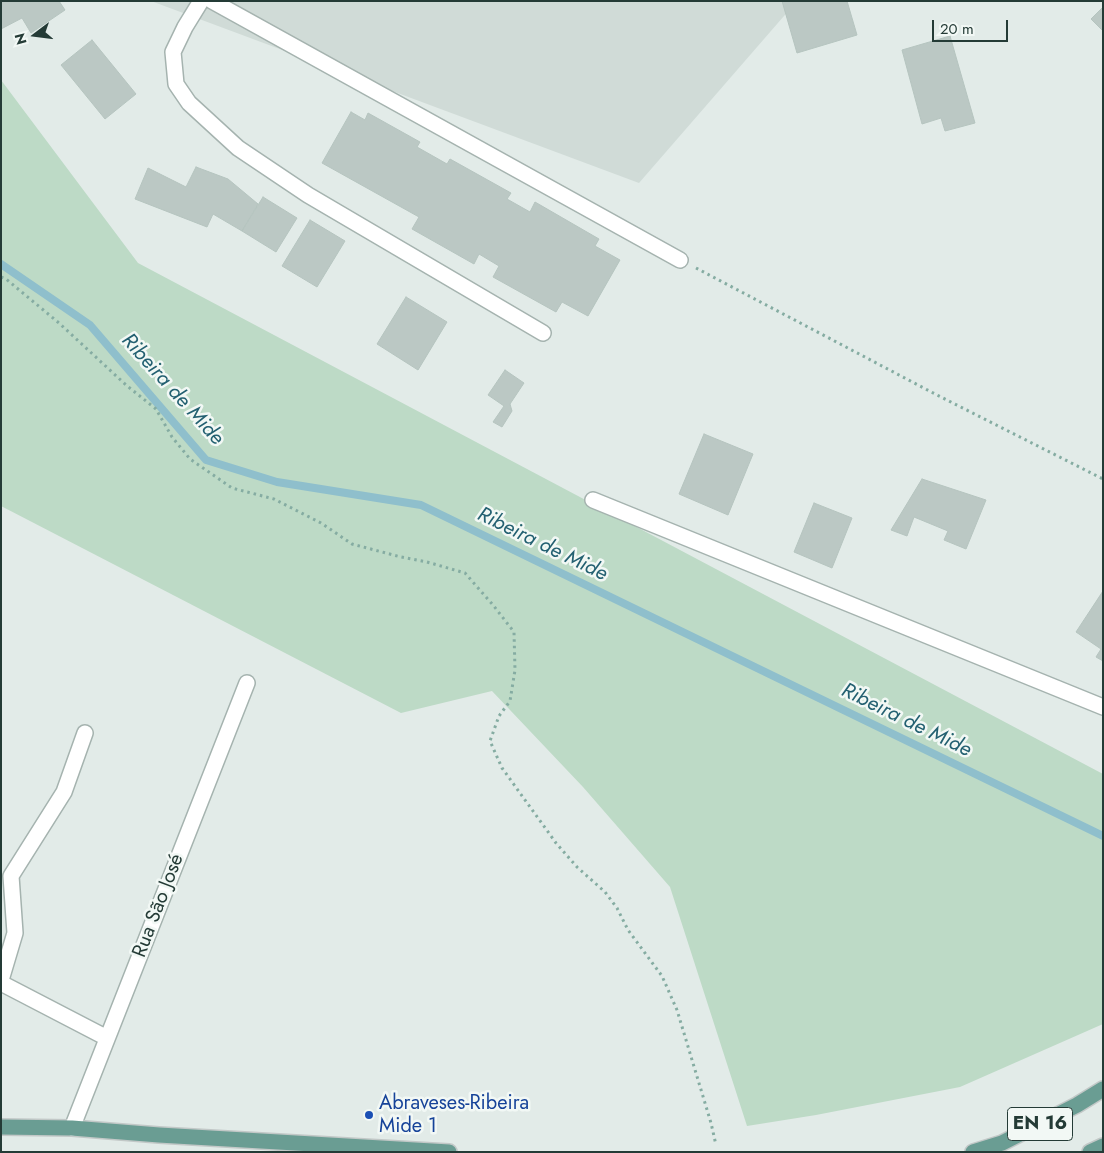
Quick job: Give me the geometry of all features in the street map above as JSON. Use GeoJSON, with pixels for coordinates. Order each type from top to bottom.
{"type":"FeatureCollection","features":[{"type":"Feature","properties":{"kind":"main road","name":"EN 16"},"geometry":{"type":"LineString","coordinates":[[973,1152],[1002,1143],[1077,1105],[1103,1089]]}},
{"type":"Feature","properties":{"kind":"main road"},"geometry":{"type":"LineString","coordinates":[[1,1127],[72,1128],[159,1136],[448,1152]]}},
{"type":"Feature","properties":{"kind":"main road","name":"EN 16"},"geometry":{"type":"LineString","coordinates":[[1090,1152],[1103,1146]]}},
{"type":"Feature","properties":{"kind":"street"},"geometry":{"type":"LineString","coordinates":[[201,1],[185,27],[173,52],[176,84],[189,103],[238,148],[308,195],[543,333]]}},
{"type":"Feature","properties":{"kind":"street"},"geometry":{"type":"LineString","coordinates":[[212,1],[680,260]]}},
{"type":"Feature","properties":{"kind":"street"},"geometry":{"type":"LineString","coordinates":[[593,500],[1103,707]]}},
{"type":"Feature","properties":{"kind":"street","name":"Rua São José"},"geometry":{"type":"LineString","coordinates":[[72,1128],[247,683]]}},
{"type":"Feature","properties":{"kind":"street"},"geometry":{"type":"LineString","coordinates":[[86,733],[64,792],[11,876],[15,933],[1,982],[107,1038]]}},
{"type":"Feature","properties":{"kind":"path"},"geometry":{"type":"LineString","coordinates":[[680,260],[1103,480]]}},
{"type":"Feature","properties":{"kind":"path"},"geometry":{"type":"LineString","coordinates":[[1,277],[6,279],[58,323],[126,385],[156,409],[172,437],[190,459],[232,488],[274,499],[321,523],[352,544],[465,573],[493,605],[514,632],[515,670],[510,701],[499,716],[490,741],[502,768],[556,843],[577,867],[605,892],[628,930],[662,976],[678,1010],[709,1114],[716,1145]]}},
{"type":"Feature","properties":{"kind":"shaded area"},"geometry":{"type":"Polygon","coordinates":[[[151,1],[797,1],[639,183],[151,1]]]}},
{"type":"Feature","properties":{"kind":"green space"},"geometry":{"type":"Polygon","coordinates":[[[1,80],[138,263],[1103,774],[1103,1024],[960,1087],[816,1115],[747,1126],[670,887],[583,787],[492,691],[401,713],[1,506],[1,80]]]}},
{"type":"Feature","properties":{"kind":"building"},"geometry":{"type":"Polygon","coordinates":[[[1,1],[59,1],[65,10],[31,33],[22,18],[1,29],[1,1]]]}},
{"type":"Feature","properties":{"kind":"building"},"geometry":{"type":"Polygon","coordinates":[[[782,1],[847,1],[857,35],[797,53],[782,1]]]}},
{"type":"Feature","properties":{"kind":"building"},"geometry":{"type":"Polygon","coordinates":[[[1103,7],[1103,31],[1091,19],[1103,7]]]}},
{"type":"Feature","properties":{"kind":"building"},"geometry":{"type":"Polygon","coordinates":[[[950,36],[975,123],[945,131],[941,118],[922,124],[902,50],[950,36]]]}},
{"type":"Feature","properties":{"kind":"building"},"geometry":{"type":"Polygon","coordinates":[[[92,40],[136,94],[105,119],[61,65],[92,40]]]}},
{"type":"Feature","properties":{"kind":"building"},"geometry":{"type":"Polygon","coordinates":[[[351,112],[365,120],[368,113],[420,142],[417,147],[447,164],[450,159],[511,193],[507,199],[530,212],[535,202],[599,239],[595,246],[620,260],[588,316],[562,302],[556,312],[493,277],[499,266],[479,254],[474,264],[412,229],[419,217],[322,163],[351,112]]]}},
{"type":"Feature","properties":{"kind":"building"},"geometry":{"type":"Polygon","coordinates":[[[196,167],[228,179],[258,204],[242,231],[213,214],[207,227],[135,199],[148,168],[186,187],[196,167]]]}},
{"type":"Feature","properties":{"kind":"building"},"geometry":{"type":"Polygon","coordinates":[[[263,197],[297,218],[276,252],[242,231],[263,197]]]}},
{"type":"Feature","properties":{"kind":"building"},"geometry":{"type":"Polygon","coordinates":[[[310,220],[345,241],[317,287],[282,266],[310,220]]]}},
{"type":"Feature","properties":{"kind":"building"},"geometry":{"type":"Polygon","coordinates":[[[406,297],[447,322],[418,370],[377,344],[406,297]]]}},
{"type":"Feature","properties":{"kind":"building"},"geometry":{"type":"Polygon","coordinates":[[[505,370],[524,383],[510,404],[512,411],[502,427],[493,422],[504,406],[488,395],[505,370]]]}},
{"type":"Feature","properties":{"kind":"building"},"geometry":{"type":"Polygon","coordinates":[[[704,434],[753,454],[728,515],[679,494],[704,434]]]}},
{"type":"Feature","properties":{"kind":"building"},"geometry":{"type":"Polygon","coordinates":[[[922,479],[986,500],[966,549],[944,540],[948,531],[914,517],[907,536],[891,530],[922,479]]]}},
{"type":"Feature","properties":{"kind":"building"},"geometry":{"type":"Polygon","coordinates":[[[814,503],[852,518],[832,568],[794,552],[814,503]]]}},
{"type":"Feature","properties":{"kind":"building"},"geometry":{"type":"Polygon","coordinates":[[[1103,591],[1103,661],[1096,657],[1101,649],[1076,632],[1103,591]]]}},
{"type":"Feature","properties":{"kind":"waterway","name":"Ribeira de Mide"},"geometry":{"type":"LineString","coordinates":[[1,264],[90,325],[206,460],[277,482],[421,505],[1103,836]]}},
{"type":"Feature","properties":{"kind":"place","name":"Abraveses-Ribeira Mide 1"},"geometry":{"type":"Point","coordinates":[369,1115]}}]}
